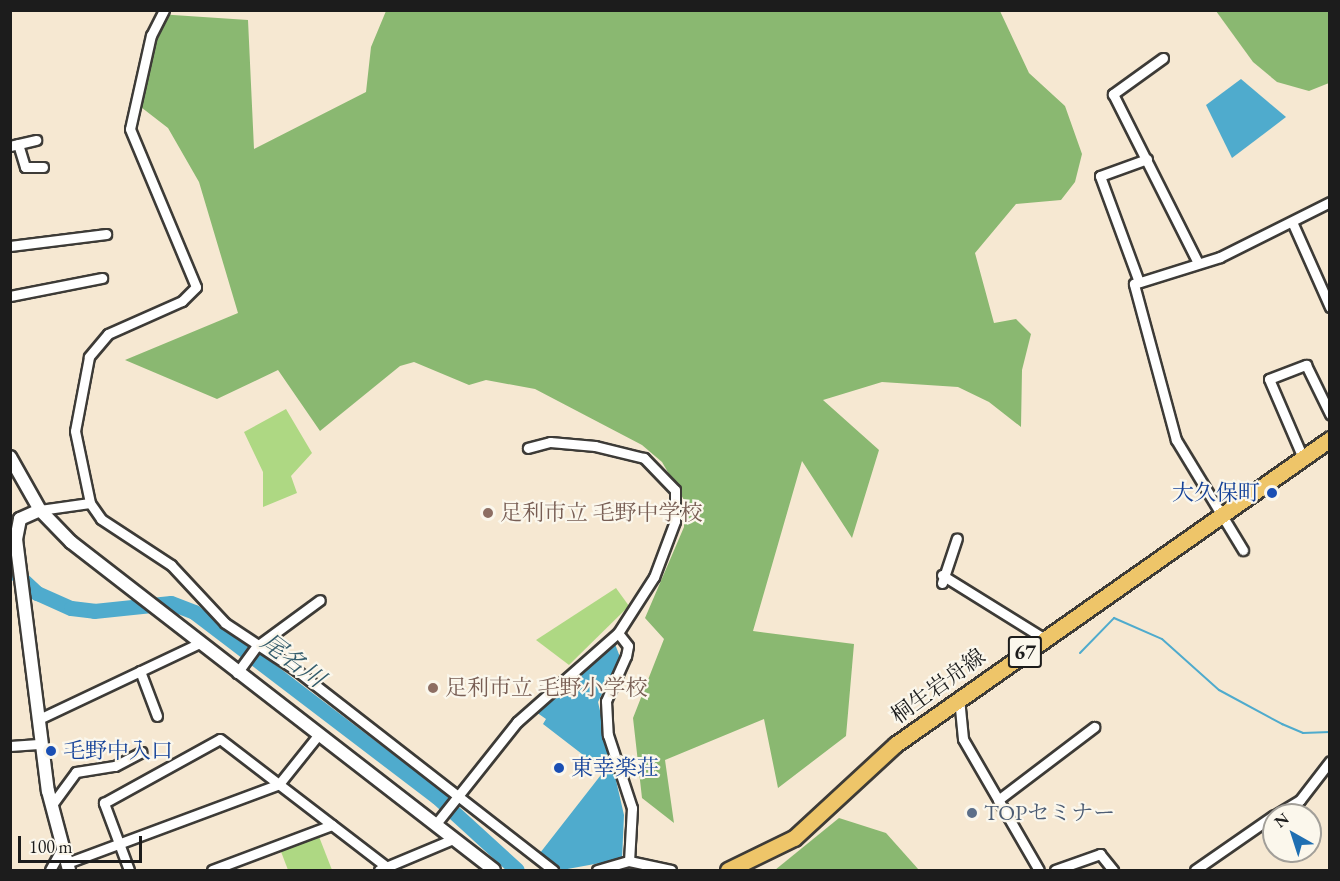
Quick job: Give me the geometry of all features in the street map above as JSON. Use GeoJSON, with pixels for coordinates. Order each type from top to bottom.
{"type":"FeatureCollection","features":[{"type":"Feature","properties":{"kind":"main road","name":"桐生岩舟線"},"geometry":{"type":"LineString","coordinates":[[728,870],[794,838],[896,744],[1329,441]]}},
{"type":"Feature","properties":{"kind":"street"},"geometry":{"type":"LineString","coordinates":[[164,10],[151,35],[130,129],[196,287],[182,301],[108,334],[89,357],[75,431],[90,503],[101,519],[171,565],[225,623],[255,649],[296,670],[455,800],[553,870]]}},
{"type":"Feature","properties":{"kind":"street"},"geometry":{"type":"LineString","coordinates":[[1163,58],[1113,94],[1198,263]]}},
{"type":"Feature","properties":{"kind":"street"},"geometry":{"type":"LineString","coordinates":[[36,140],[14,145],[25,167],[43,167]]}},
{"type":"Feature","properties":{"kind":"street"},"geometry":{"type":"LineString","coordinates":[[1139,282],[1100,176],[1147,159]]}},
{"type":"Feature","properties":{"kind":"street"},"geometry":{"type":"LineString","coordinates":[[1243,550],[1176,440],[1146,338],[1134,284],[1198,263],[1293,224],[1329,202]]}},
{"type":"Feature","properties":{"kind":"street"},"geometry":{"type":"LineString","coordinates":[[1293,224],[1329,307]]}},
{"type":"Feature","properties":{"kind":"street"},"geometry":{"type":"LineString","coordinates":[[10,246],[105,234]]}},
{"type":"Feature","properties":{"kind":"street"},"geometry":{"type":"LineString","coordinates":[[10,296],[102,279]]}},
{"type":"Feature","properties":{"kind":"street"},"geometry":{"type":"LineString","coordinates":[[1303,458],[1269,379],[1306,365],[1329,414]]}},
{"type":"Feature","properties":{"kind":"street"},"geometry":{"type":"LineString","coordinates":[[439,821],[523,716],[618,633],[668,548],[677,512],[675,490],[658,468],[621,450],[550,442],[528,448]]}},
{"type":"Feature","properties":{"kind":"street"},"geometry":{"type":"LineString","coordinates":[[10,457],[40,510],[127,587],[198,644],[240,669],[319,734],[439,821],[453,839],[494,870]]}},
{"type":"Feature","properties":{"kind":"street"},"geometry":{"type":"LineString","coordinates":[[90,503],[40,510],[20,519],[13,539],[51,806],[68,867],[119,844],[279,784],[319,734]]}},
{"type":"Feature","properties":{"kind":"street"},"geometry":{"type":"LineString","coordinates":[[957,538],[942,579],[1045,639]]}},
{"type":"Feature","properties":{"kind":"street"},"geometry":{"type":"LineString","coordinates":[[240,669],[255,649],[320,600]]}},
{"type":"Feature","properties":{"kind":"street"},"geometry":{"type":"LineString","coordinates":[[618,633],[628,646],[626,656],[606,701],[608,735],[632,808],[629,861]]}},
{"type":"Feature","properties":{"kind":"street"},"geometry":{"type":"LineString","coordinates":[[39,719],[198,644]]}},
{"type":"Feature","properties":{"kind":"street"},"geometry":{"type":"LineString","coordinates":[[140,671],[157,716]]}},
{"type":"Feature","properties":{"kind":"street"},"geometry":{"type":"LineString","coordinates":[[959,698],[963,739],[1039,870]]}},
{"type":"Feature","properties":{"kind":"street"},"geometry":{"type":"LineString","coordinates":[[998,800],[1094,727]]}},
{"type":"Feature","properties":{"kind":"street"},"geometry":{"type":"LineString","coordinates":[[129,870],[104,803],[220,739],[332,825],[383,869],[453,839]]}},
{"type":"Feature","properties":{"kind":"street"},"geometry":{"type":"LineString","coordinates":[[10,746],[42,744]]}},
{"type":"Feature","properties":{"kind":"street"},"geometry":{"type":"LineString","coordinates":[[51,806],[76,772],[115,766],[141,752]]}},
{"type":"Feature","properties":{"kind":"street"},"geometry":{"type":"LineString","coordinates":[[1295,803],[1300,800],[1329,761]]}},
{"type":"Feature","properties":{"kind":"street"},"geometry":{"type":"LineString","coordinates":[[1195,870],[1262,824]]}},
{"type":"Feature","properties":{"kind":"street"},"geometry":{"type":"LineString","coordinates":[[212,870],[332,825]]}},
{"type":"Feature","properties":{"kind":"street"},"geometry":{"type":"LineString","coordinates":[[50,870],[62,848]]}},
{"type":"Feature","properties":{"kind":"street"},"geometry":{"type":"LineString","coordinates":[[1054,870],[1100,854],[1113,870]]}},
{"type":"Feature","properties":{"kind":"street"},"geometry":{"type":"LineString","coordinates":[[597,870],[629,861],[671,870]]}},
{"type":"Feature","properties":{"kind":"green space"},"geometry":{"type":"Polygon","coordinates":[[[386,11],[1000,11],[1029,73],[1065,106],[1082,154],[1075,182],[1061,200],[1016,204],[975,253],[994,323],[1016,319],[1031,334],[1022,370],[1021,427],[989,402],[958,387],[882,382],[823,400],[879,450],[852,538],[802,461],[753,631],[854,644],[846,736],[778,788],[764,719],[665,760],[674,823],[642,798],[633,718],[664,639],[645,618],[684,527],[684,500],[662,462],[642,445],[535,389],[486,380],[469,385],[414,362],[400,366],[320,431],[278,370],[217,399],[125,360],[238,313],[199,182],[168,128],[137,104],[158,14],[248,20],[254,149],[366,92],[371,47],[386,11]]]}},
{"type":"Feature","properties":{"kind":"green space"},"geometry":{"type":"Polygon","coordinates":[[[1216,11],[1329,11],[1329,83],[1309,91],[1277,82],[1253,62],[1216,11]]]}},
{"type":"Feature","properties":{"kind":"green space"},"geometry":{"type":"Polygon","coordinates":[[[286,409],[312,453],[291,476],[297,493],[263,507],[263,472],[244,432],[286,409]]]}},
{"type":"Feature","properties":{"kind":"green space"},"geometry":{"type":"Polygon","coordinates":[[[616,588],[629,606],[569,665],[536,640],[616,588]]]}},
{"type":"Feature","properties":{"kind":"green space"},"geometry":{"type":"Polygon","coordinates":[[[839,818],[886,833],[919,870],[775,870],[839,818]]]}},
{"type":"Feature","properties":{"kind":"green space"},"geometry":{"type":"Polygon","coordinates":[[[318,834],[332,870],[288,870],[280,849],[318,834]]]}},
{"type":"Feature","properties":{"kind":"water"},"geometry":{"type":"Polygon","coordinates":[[[1241,79],[1286,117],[1232,158],[1206,105],[1241,79]]]}},
{"type":"Feature","properties":{"kind":"water"},"geometry":{"type":"Polygon","coordinates":[[[615,644],[620,657],[598,702],[624,815],[622,859],[562,870],[540,853],[604,771],[543,724],[546,719],[536,712],[615,644]]]}},
{"type":"Feature","properties":{"kind":"waterway","name":"尾名川"},"geometry":{"type":"LineString","coordinates":[[10,568],[37,593],[71,608],[94,611],[171,603],[194,612],[437,797],[517,870]]}},
{"type":"Feature","properties":{"kind":"waterway"},"geometry":{"type":"LineString","coordinates":[[1080,653],[1114,618],[1162,639],[1219,690],[1282,724],[1303,733],[1330,732]]}},
{"type":"Feature","properties":{"kind":"place","name":"大久保町"},"geometry":{"type":"Point","coordinates":[1272,493]}},
{"type":"Feature","properties":{"kind":"place","name":"足利市立 毛野中学校"},"geometry":{"type":"Point","coordinates":[488,513]}},
{"type":"Feature","properties":{"kind":"place","name":"足利市立 毛野小学校"},"geometry":{"type":"Point","coordinates":[433,688]}},
{"type":"Feature","properties":{"kind":"place","name":"毛野中入口"},"geometry":{"type":"Point","coordinates":[51,751]}},
{"type":"Feature","properties":{"kind":"place","name":"東幸楽荘"},"geometry":{"type":"Point","coordinates":[559,768]}},
{"type":"Feature","properties":{"kind":"place","name":"TOPセミナー"},"geometry":{"type":"Point","coordinates":[972,813]}}]}
